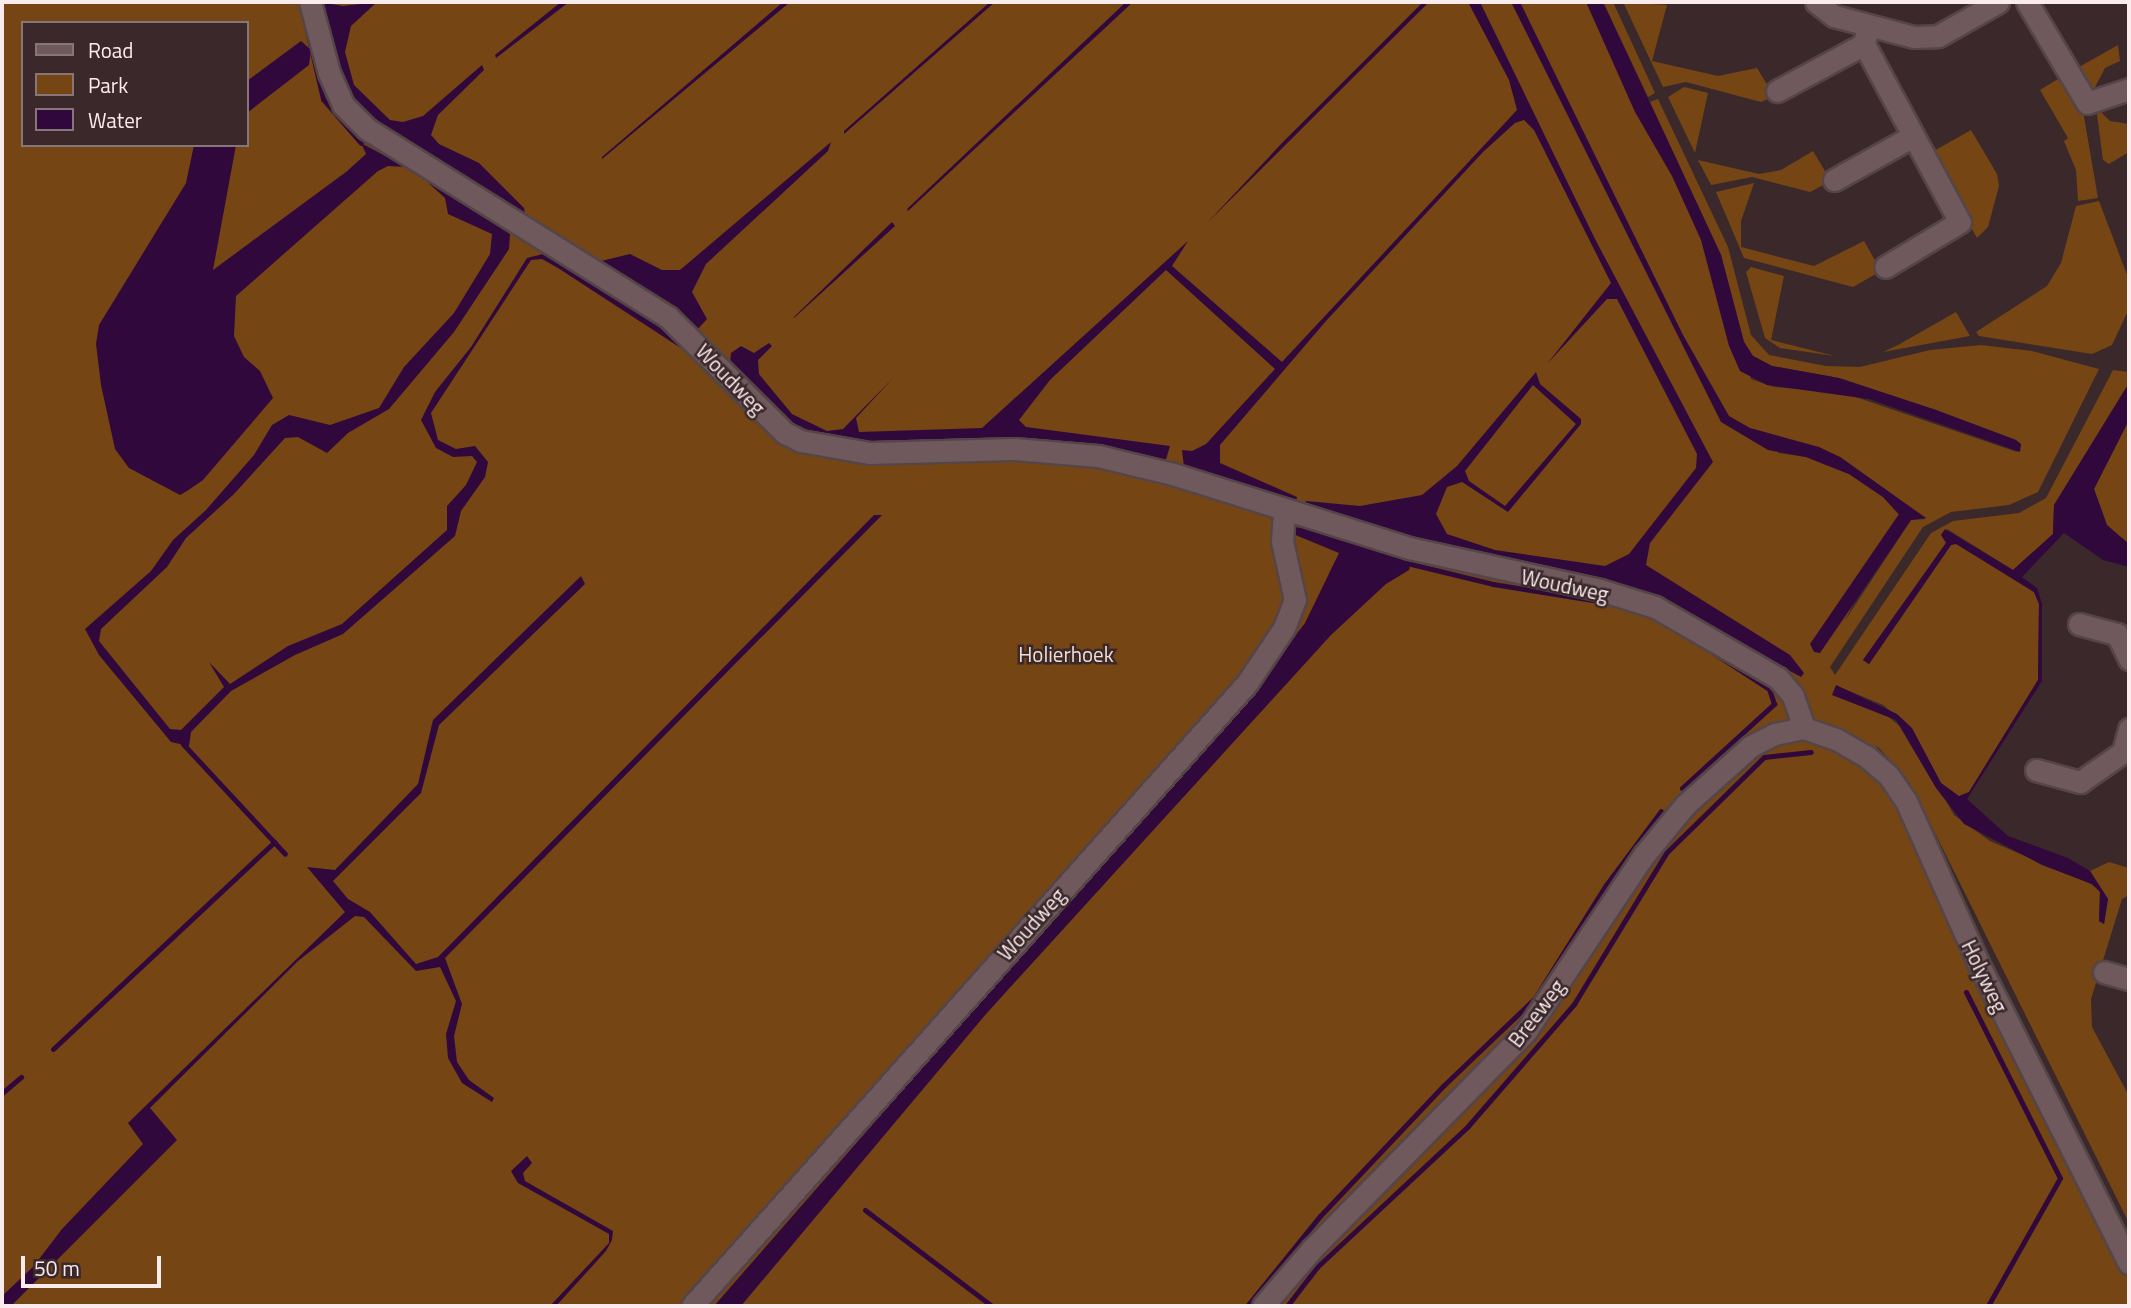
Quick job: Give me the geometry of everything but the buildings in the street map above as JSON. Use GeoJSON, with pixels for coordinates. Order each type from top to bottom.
{"type":"FeatureCollection","features":[{"type":"Feature","properties":{"kind":"street","name":"Woudweg"},"geometry":{"type":"LineString","coordinates":[[310,2],[338,94],[367,129],[668,317],[785,433],[800,441],[870,453],[1014,449],[1084,454],[1150,467],[1409,548],[1600,590],[1655,607],[1778,678],[1793,696],[1804,728]]}},
{"type":"Feature","properties":{"kind":"street"},"geometry":{"type":"LineString","coordinates":[[1816,2],[1866,35],[1914,37],[1938,36],[1998,2]]}},
{"type":"Feature","properties":{"kind":"street"},"geometry":{"type":"LineString","coordinates":[[2027,2],[2087,103],[2129,89]]}},
{"type":"Feature","properties":{"kind":"street"},"geometry":{"type":"LineString","coordinates":[[1777,91],[1866,35]]}},
{"type":"Feature","properties":{"kind":"street"},"geometry":{"type":"LineString","coordinates":[[1866,35],[1913,136],[1960,222],[1885,267]]}},
{"type":"Feature","properties":{"kind":"street"},"geometry":{"type":"LineString","coordinates":[[1834,180],[1913,136]]}},
{"type":"Feature","properties":{"kind":"street","name":"Woudweg"},"geometry":{"type":"LineString","coordinates":[[692,1306],[1247,683],[1284,628],[1295,600],[1282,541],[1284,510]]}},
{"type":"Feature","properties":{"kind":"street"},"geometry":{"type":"LineString","coordinates":[[2079,624],[2117,634],[2129,659]]}},
{"type":"Feature","properties":{"kind":"street","name":"Holyweg"},"geometry":{"type":"LineString","coordinates":[[1804,728],[1836,738],[1866,756],[1889,776],[1906,801],[1972,952],[2129,1263]]}},
{"type":"Feature","properties":{"kind":"street","name":"Breeweg"},"geometry":{"type":"LineString","coordinates":[[1263,1306],[1312,1249],[1526,1031],[1643,855],[1685,805],[1751,746],[1775,734],[1804,728]]}},
{"type":"Feature","properties":{"kind":"street"},"geometry":{"type":"LineString","coordinates":[[2036,770],[2080,782],[2126,752],[2129,729]]}},
{"type":"Feature","properties":{"kind":"street"},"geometry":{"type":"LineString","coordinates":[[2104,972],[2129,979]]}},
{"type":"Feature","properties":{"kind":"green space","name":"Holierhoek"},"geometry":{"type":"Polygon","coordinates":[[[2,2],[1597,2],[1715,261],[1751,379],[1774,387],[1844,393],[2017,452],[2016,440],[1936,410],[1839,378],[1772,366],[1753,356],[1744,342],[1721,255],[1650,102],[1658,99],[1728,247],[1751,335],[1769,355],[1826,366],[1860,367],[1930,350],[1981,345],[2032,351],[2099,369],[2038,492],[2009,505],[1951,512],[1923,527],[1830,667],[1835,675],[1931,533],[1953,521],[2019,513],[2046,498],[2113,370],[2129,372],[2129,383],[2054,505],[2053,534],[2013,570],[1947,529],[1946,543],[1863,660],[1869,664],[1951,545],[1956,543],[2034,592],[2039,604],[2038,680],[1969,792],[1959,797],[1941,783],[1912,729],[1883,705],[1842,688],[1849,700],[1880,710],[1907,732],[1954,815],[1990,841],[2091,884],[2100,891],[2099,921],[2104,924],[2108,899],[2090,871],[2109,862],[2129,868],[2129,895],[2122,899],[2091,999],[2092,1027],[2129,1096],[2129,1223],[1926,815],[1905,776],[1876,745],[2129,1242],[2129,1306],[2,1306],[2,2]],[[1784,438],[1778,453],[1806,457],[1849,474],[1883,497],[1900,516],[1844,622],[1911,520],[1926,519],[1840,457],[1784,438]]]}},
{"type":"Feature","properties":{"kind":"green space"},"geometry":{"type":"Polygon","coordinates":[[[1603,2],[1613,2],[1655,93],[1648,97],[1603,2]]]}},
{"type":"Feature","properties":{"kind":"green space"},"geometry":{"type":"Polygon","coordinates":[[[1623,2],[1667,5],[1652,61],[1718,76],[1757,68],[1774,96],[1761,102],[1686,82],[1663,87],[1623,2]]]}},
{"type":"Feature","properties":{"kind":"green space"},"geometry":{"type":"Polygon","coordinates":[[[2118,45],[2120,61],[2105,68],[2091,95],[2079,67],[2118,45]]]}},
{"type":"Feature","properties":{"kind":"green space"},"geometry":{"type":"Polygon","coordinates":[[[2063,76],[2083,111],[2098,198],[2078,201],[2076,170],[2064,141],[2068,138],[2040,90],[2063,76]]]}},
{"type":"Feature","properties":{"kind":"green space"},"geometry":{"type":"Polygon","coordinates":[[[1684,87],[1708,93],[1695,153],[1668,97],[1684,87]]]}},
{"type":"Feature","properties":{"kind":"green space"},"geometry":{"type":"Polygon","coordinates":[[[2096,107],[2110,121],[2129,124],[2129,152],[2109,164],[2103,160],[2096,107]]]}},
{"type":"Feature","properties":{"kind":"green space"},"geometry":{"type":"Polygon","coordinates":[[[1971,130],[1997,174],[1999,186],[1988,227],[1977,238],[1931,158],[1932,152],[1971,130]]]}},
{"type":"Feature","properties":{"kind":"green space"},"geometry":{"type":"Polygon","coordinates":[[[1813,151],[1831,181],[1810,192],[1752,177],[1711,185],[1698,160],[1759,174],[1781,170],[1813,151]]]}},
{"type":"Feature","properties":{"kind":"green space"},"geometry":{"type":"Polygon","coordinates":[[[1754,183],[1741,221],[1741,247],[1814,266],[1864,241],[1881,271],[1853,287],[1744,258],[1716,192],[1754,183]]]}},
{"type":"Feature","properties":{"kind":"green space"},"geometry":{"type":"Polygon","coordinates":[[[2099,201],[2129,280],[2129,309],[2112,345],[2092,354],[1979,336],[1976,332],[2047,286],[2061,263],[2076,206],[2099,201]]]}},
{"type":"Feature","properties":{"kind":"green space"},"geometry":{"type":"Polygon","coordinates":[[[1751,267],[1784,276],[1771,340],[1835,356],[1780,348],[1765,338],[1746,272],[1751,267]]]}},
{"type":"Feature","properties":{"kind":"green space"},"geometry":{"type":"Polygon","coordinates":[[[1956,312],[1970,336],[1883,352],[1898,345],[1956,312]]]}},
{"type":"Feature","properties":{"kind":"green space"},"geometry":{"type":"Polygon","coordinates":[[[2129,420],[2129,544],[2107,526],[2094,489],[2129,420]]]}},
{"type":"Feature","properties":{"kind":"water"},"geometry":{"type":"Polygon","coordinates":[[[320,2],[343,6],[377,2],[351,26],[345,52],[354,85],[390,120],[403,122],[423,116],[482,65],[484,70],[438,115],[431,135],[439,144],[479,163],[524,208],[526,219],[364,116],[339,70],[320,2]]]}},
{"type":"Feature","properties":{"kind":"water"},"geometry":{"type":"Polygon","coordinates":[[[561,2],[569,2],[496,58],[495,55],[561,2]]]}},
{"type":"Feature","properties":{"kind":"water"},"geometry":{"type":"Polygon","coordinates":[[[783,2],[790,2],[602,159],[602,157],[783,2]]]}},
{"type":"Feature","properties":{"kind":"water"},"geometry":{"type":"Polygon","coordinates":[[[990,2],[995,2],[844,134],[844,131],[990,2]]]}},
{"type":"Feature","properties":{"kind":"water"},"geometry":{"type":"Polygon","coordinates":[[[1126,2],[1133,2],[908,211],[907,209],[1126,2]]]}},
{"type":"Feature","properties":{"kind":"water"},"geometry":{"type":"Polygon","coordinates":[[[1423,2],[1429,2],[1207,223],[1282,143],[1423,2]]]}},
{"type":"Feature","properties":{"kind":"water"},"geometry":{"type":"Polygon","coordinates":[[[1468,2],[1480,2],[1595,239],[1713,462],[1650,543],[1646,565],[1790,655],[1804,673],[1801,677],[1677,609],[1480,562],[1304,505],[1306,501],[1360,506],[1422,495],[1457,466],[1536,372],[1540,384],[1581,419],[1581,424],[1508,512],[1462,482],[1447,487],[1436,514],[1447,534],[1495,550],[1605,566],[1629,554],[1696,468],[1697,454],[1617,299],[1607,299],[1547,364],[1611,283],[1534,130],[1524,120],[1515,123],[1483,152],[1326,321],[1220,445],[1220,463],[1297,497],[1296,502],[1184,467],[1182,450],[1192,451],[1206,444],[1275,369],[1166,270],[1050,380],[1019,420],[1026,427],[1170,446],[1165,463],[1079,442],[868,445],[808,435],[788,424],[730,365],[731,353],[741,346],[754,353],[769,343],[772,346],[758,360],[759,374],[792,414],[827,431],[843,429],[894,377],[856,418],[859,432],[982,428],[1188,241],[1172,266],[1282,362],[1517,110],[1509,80],[1468,2]],[[1533,385],[1465,471],[1469,481],[1505,506],[1576,424],[1533,385]]]}},
{"type":"Feature","properties":{"kind":"water"},"geometry":{"type":"Polygon","coordinates":[[[1511,2],[1520,2],[1683,335],[1729,416],[1750,428],[1819,447],[1840,457],[1926,518],[1911,520],[1820,653],[1814,652],[1810,644],[1899,514],[1883,497],[1849,474],[1806,457],[1768,450],[1721,422],[1511,2]]]}},
{"type":"Feature","properties":{"kind":"water"},"geometry":{"type":"Polygon","coordinates":[[[1586,2],[1603,2],[1721,255],[1744,342],[1753,356],[1772,366],[1839,378],[1936,410],[2016,440],[2021,444],[2020,452],[1869,399],[1767,385],[1740,371],[1729,346],[1701,240],[1672,176],[1635,112],[1586,2]]]}},
{"type":"Feature","properties":{"kind":"water"},"geometry":{"type":"Polygon","coordinates":[[[301,41],[311,50],[309,65],[248,112],[248,80],[301,41]]]}},
{"type":"Feature","properties":{"kind":"water"},"geometry":{"type":"Polygon","coordinates":[[[831,142],[828,151],[706,264],[692,292],[707,319],[697,330],[597,262],[630,254],[662,270],[680,270],[831,142]]]}},
{"type":"Feature","properties":{"kind":"water"},"geometry":{"type":"Polygon","coordinates":[[[361,143],[406,167],[388,166],[378,171],[236,296],[234,336],[244,357],[260,371],[273,398],[203,480],[180,495],[129,468],[115,449],[101,385],[96,344],[99,325],[186,183],[194,147],[236,147],[213,270],[346,172],[366,154],[361,143]]]}},
{"type":"Feature","properties":{"kind":"water"},"geometry":{"type":"Polygon","coordinates":[[[424,179],[501,225],[510,234],[509,249],[454,332],[389,409],[348,433],[327,453],[298,437],[285,438],[234,494],[186,538],[167,567],[101,629],[99,641],[170,729],[181,730],[224,687],[209,662],[230,684],[288,646],[342,624],[447,530],[447,506],[466,485],[477,462],[472,456],[453,457],[436,448],[421,420],[435,392],[471,347],[527,258],[543,254],[614,295],[677,337],[693,356],[558,268],[542,259],[531,260],[431,413],[438,440],[456,449],[475,446],[488,462],[485,477],[461,511],[455,536],[343,634],[295,655],[231,691],[191,732],[189,746],[171,742],[99,655],[85,629],[151,571],[173,540],[206,510],[254,455],[272,425],[289,415],[330,425],[379,408],[404,367],[454,313],[490,254],[492,234],[448,214],[445,198],[424,179]]]}},
{"type":"Feature","properties":{"kind":"water"},"geometry":{"type":"Polygon","coordinates":[[[892,222],[895,226],[794,318],[794,317],[892,222]]]}},
{"type":"Feature","properties":{"kind":"water"},"geometry":{"type":"Polygon","coordinates":[[[2129,383],[2129,420],[2094,489],[2107,525],[2129,544],[2129,567],[2103,560],[2064,533],[2022,577],[2037,588],[2042,604],[2042,681],[1967,799],[2008,836],[2068,858],[2090,871],[2108,899],[2104,924],[2099,921],[2100,892],[2092,884],[2042,865],[1964,824],[1936,788],[1896,720],[1832,695],[1836,685],[1897,714],[1912,728],[1941,783],[1959,796],[1969,792],[2038,680],[2039,604],[2034,592],[1956,544],[1951,545],[1869,664],[1863,660],[1946,543],[1941,535],[1945,529],[2013,570],[2053,534],[2054,505],[2129,383]]]}},
{"type":"Feature","properties":{"kind":"water"},"geometry":{"type":"Polygon","coordinates":[[[874,515],[882,515],[445,958],[462,1004],[454,1036],[457,1062],[469,1080],[494,1098],[492,1102],[462,1083],[448,1058],[446,1034],[456,1001],[440,967],[416,971],[364,917],[355,916],[298,961],[150,1108],[177,1140],[11,1306],[2,1306],[2,1296],[33,1267],[62,1229],[143,1144],[128,1123],[345,912],[307,867],[335,870],[418,784],[433,720],[581,576],[585,584],[439,725],[421,793],[333,881],[348,899],[370,912],[416,964],[438,957],[874,515]]]}},
{"type":"Feature","properties":{"kind":"water"},"geometry":{"type":"Polygon","coordinates":[[[1291,527],[1309,528],[1411,560],[1409,570],[1386,584],[1331,635],[986,1014],[741,1306],[714,1306],[1259,682],[1305,623],[1339,553],[1293,534],[1291,527]]]}},
{"type":"Feature","properties":{"kind":"water"},"geometry":{"type":"Polygon","coordinates":[[[527,1156],[532,1163],[523,1173],[525,1181],[613,1231],[612,1240],[606,1251],[556,1306],[550,1306],[609,1243],[609,1234],[518,1183],[511,1171],[527,1156]]]}},
{"type":"Feature","properties":{"kind":"waterway"},"geometry":{"type":"LineString","coordinates":[[307,30],[323,99],[361,143]]}},
{"type":"Feature","properties":{"kind":"waterway"},"geometry":{"type":"LineString","coordinates":[[1411,564],[1493,584],[1604,602]]}},
{"type":"Feature","properties":{"kind":"waterway"},"geometry":{"type":"LineString","coordinates":[[1682,788],[1774,704],[1769,689],[1714,653]]}},
{"type":"Feature","properties":{"kind":"waterway"},"geometry":{"type":"LineString","coordinates":[[183,744],[274,842]]}},
{"type":"Feature","properties":{"kind":"waterway"},"geometry":{"type":"LineString","coordinates":[[1287,1306],[1317,1267],[1468,1126],[1574,1004],[1666,853],[1764,757],[1811,752]]}},
{"type":"Feature","properties":{"kind":"waterway"},"geometry":{"type":"LineString","coordinates":[[1247,1306],[1320,1216],[1443,1086],[1535,998],[1606,885],[1661,811]]}},
{"type":"Feature","properties":{"kind":"waterway"},"geometry":{"type":"LineString","coordinates":[[53,1049],[274,842],[285,854]]}},
{"type":"Feature","properties":{"kind":"waterway"},"geometry":{"type":"LineString","coordinates":[[1966,992],[2060,1178],[1988,1306]]}},
{"type":"Feature","properties":{"kind":"waterway"},"geometry":{"type":"LineString","coordinates":[[2,1093],[21,1077]]}},
{"type":"Feature","properties":{"kind":"waterway"},"geometry":{"type":"LineString","coordinates":[[865,1210],[992,1306]]}}]}
